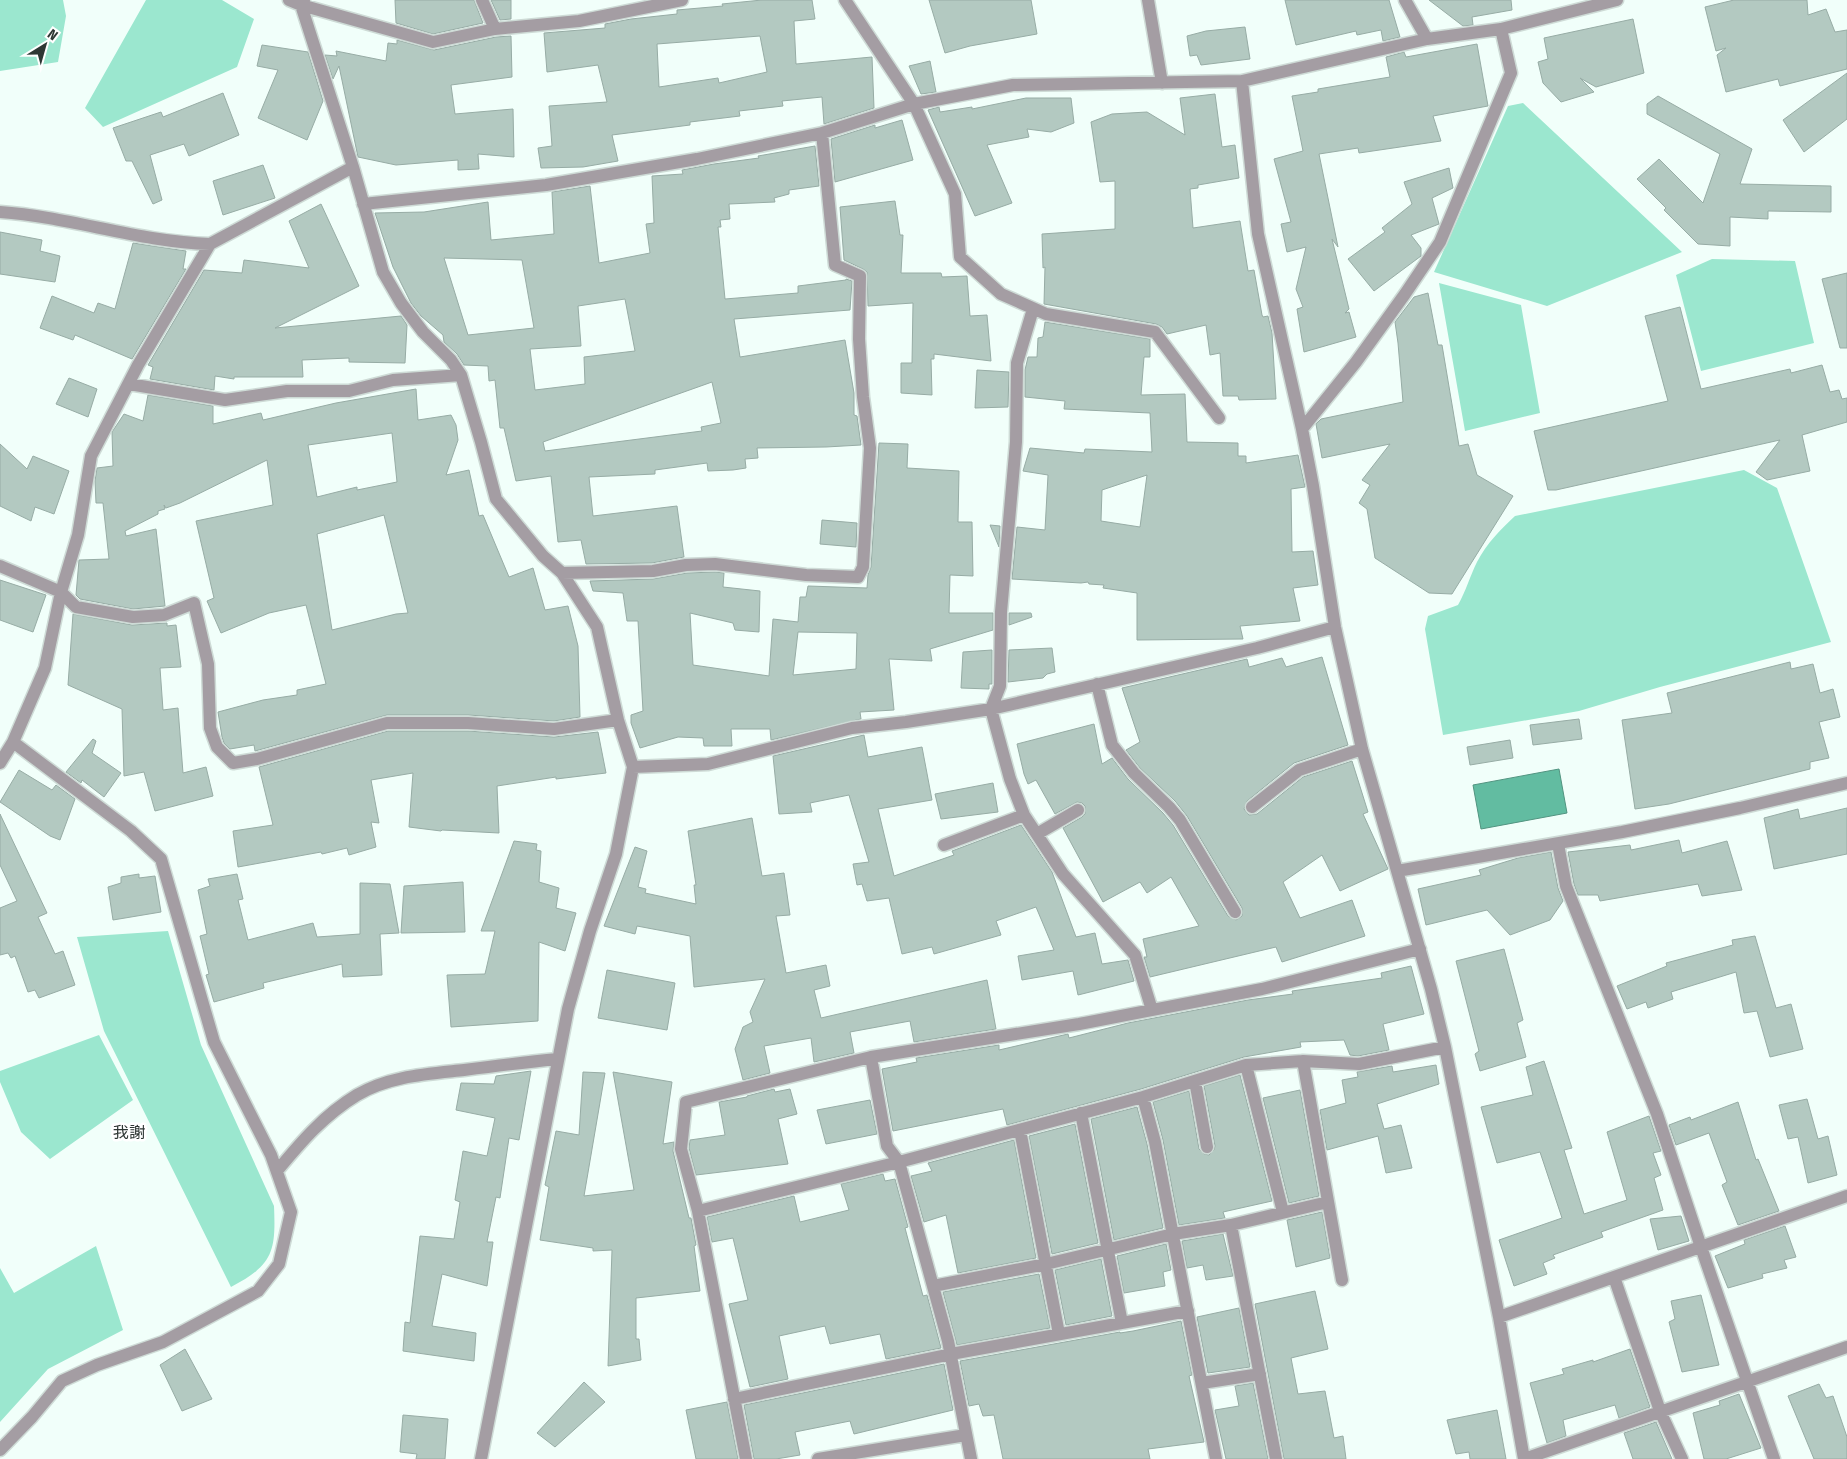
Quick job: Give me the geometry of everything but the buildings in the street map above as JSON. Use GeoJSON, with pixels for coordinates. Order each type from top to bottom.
{"type":"FeatureCollection","features":[{"type":"Feature","properties":{"kind":"street"},"geometry":{"type":"LineString","coordinates":[[289,0],[433,42],[495,29],[578,21],[682,0]]}},
{"type":"Feature","properties":{"kind":"street"},"geometry":{"type":"LineString","coordinates":[[482,0],[495,29]]}},
{"type":"Feature","properties":{"kind":"street"},"geometry":{"type":"LineString","coordinates":[[845,0],[914,104],[955,194],[960,257],[1001,294],[1033,309],[1046,314],[1155,332],[1219,418]]}},
{"type":"Feature","properties":{"kind":"street"},"geometry":{"type":"LineString","coordinates":[[1148,0],[1162,83]]}},
{"type":"Feature","properties":{"kind":"street"},"geometry":{"type":"LineString","coordinates":[[1405,0],[1427,39]]}},
{"type":"Feature","properties":{"kind":"street"},"geometry":{"type":"LineString","coordinates":[[363,204],[546,185],[697,159],[822,133],[914,104],[1013,86],[1242,81],[1427,39],[1501,29],[1617,0]]}},
{"type":"Feature","properties":{"kind":"street"},"geometry":{"type":"LineString","coordinates":[[302,3],[353,167],[383,272],[401,303],[423,332],[451,360],[461,375],[496,499],[543,556],[562,573],[597,627],[618,720],[633,767],[616,854],[590,931],[570,1001],[481,1459]]}},
{"type":"Feature","properties":{"kind":"street"},"geometry":{"type":"LineString","coordinates":[[1302,429],[1356,362],[1440,242],[1511,73],[1501,29]]}},
{"type":"Feature","properties":{"kind":"street"},"geometry":{"type":"LineString","coordinates":[[1242,81],[1258,234],[1302,429],[1335,627],[1362,749],[1420,949],[1445,1047],[1499,1317],[1524,1459],[1847,1347]]}},
{"type":"Feature","properties":{"kind":"street"},"geometry":{"type":"LineString","coordinates":[[562,573],[653,571],[686,565],[715,564],[806,574],[858,577],[863,567],[870,448],[863,397],[860,349],[860,276],[835,265],[822,133]]}},
{"type":"Feature","properties":{"kind":"street"},"geometry":{"type":"LineString","coordinates":[[0,212],[27,214],[183,244],[210,244],[353,167]]}},
{"type":"Feature","properties":{"kind":"street"},"geometry":{"type":"LineString","coordinates":[[0,763],[13,742],[45,668],[61,592],[78,535],[91,456],[129,384],[210,244]]}},
{"type":"Feature","properties":{"kind":"street"},"geometry":{"type":"LineString","coordinates":[[1033,309],[1017,363],[1016,442],[1001,612],[1000,686],[990,709],[1010,779],[1024,815],[1063,874],[1135,955],[1152,1010]]}},
{"type":"Feature","properties":{"kind":"street"},"geometry":{"type":"LineString","coordinates":[[129,384],[225,400],[287,391],[349,391],[393,380],[461,375]]}},
{"type":"Feature","properties":{"kind":"street"},"geometry":{"type":"LineString","coordinates":[[0,566],[61,592],[76,607],[133,617],[164,615],[194,603],[208,664],[210,728],[217,748],[233,763],[257,759],[387,723],[468,723],[554,729],[618,720]]}},
{"type":"Feature","properties":{"kind":"street"},"geometry":{"type":"LineString","coordinates":[[633,767],[708,764],[852,728],[990,709],[1257,648],[1335,627]]}},
{"type":"Feature","properties":{"kind":"street"},"geometry":{"type":"LineString","coordinates":[[1097,684],[1112,745],[1134,773],[1169,806],[1180,820],[1235,912]]}},
{"type":"Feature","properties":{"kind":"street"},"geometry":{"type":"LineString","coordinates":[[0,1450],[32,1417],[62,1381],[97,1365],[163,1342],[258,1291],[279,1264],[290,1212],[271,1155],[214,1042],[162,859],[131,831],[13,742]]}},
{"type":"Feature","properties":{"kind":"street"},"geometry":{"type":"LineString","coordinates":[[1252,807],[1298,770],[1362,749]]}},
{"type":"Feature","properties":{"kind":"street"},"geometry":{"type":"LineString","coordinates":[[1397,871],[1558,844],[1740,808],[1847,783]]}},
{"type":"Feature","properties":{"kind":"street"},"geometry":{"type":"LineString","coordinates":[[1037,834],[1078,810]]}},
{"type":"Feature","properties":{"kind":"street"},"geometry":{"type":"LineString","coordinates":[[944,845],[1024,815]]}},
{"type":"Feature","properties":{"kind":"street"},"geometry":{"type":"LineString","coordinates":[[1558,844],[1566,886],[1657,1114],[1774,1459]]}},
{"type":"Feature","properties":{"kind":"street"},"geometry":{"type":"LineString","coordinates":[[746,1459],[698,1211],[681,1149],[686,1102],[871,1057],[1079,1024],[1262,990],[1420,949]]}},
{"type":"Feature","properties":{"kind":"street"},"geometry":{"type":"LineString","coordinates":[[698,1211],[899,1162],[1020,1130],[1246,1065],[1303,1061],[1359,1064],[1445,1047]]}},
{"type":"Feature","properties":{"kind":"street"},"geometry":{"type":"LineString","coordinates":[[871,1057],[886,1146],[899,1162],[933,1286],[951,1354],[971,1459]]}},
{"type":"Feature","properties":{"kind":"street"},"geometry":{"type":"LineString","coordinates":[[276,1171],[310,1132],[332,1112],[358,1095],[385,1082],[417,1075],[558,1058]]}},
{"type":"Feature","properties":{"kind":"street"},"geometry":{"type":"LineString","coordinates":[[1303,1061],[1342,1280]]}},
{"type":"Feature","properties":{"kind":"street"},"geometry":{"type":"LineString","coordinates":[[1246,1065],[1283,1212]]}},
{"type":"Feature","properties":{"kind":"street"},"geometry":{"type":"LineString","coordinates":[[1195,1081],[1208,1147]]}},
{"type":"Feature","properties":{"kind":"street"},"geometry":{"type":"LineString","coordinates":[[1143,1096],[1173,1234],[1216,1459]]}},
{"type":"Feature","properties":{"kind":"street"},"geometry":{"type":"LineString","coordinates":[[1081,1113],[1106,1250],[1122,1322]]}},
{"type":"Feature","properties":{"kind":"street"},"geometry":{"type":"LineString","coordinates":[[1020,1130],[1059,1334]]}},
{"type":"Feature","properties":{"kind":"street"},"geometry":{"type":"LineString","coordinates":[[1499,1317],[1847,1196]]}},
{"type":"Feature","properties":{"kind":"street"},"geometry":{"type":"LineString","coordinates":[[933,1286],[1046,1264],[1173,1234],[1231,1225],[1328,1202]]}},
{"type":"Feature","properties":{"kind":"street"},"geometry":{"type":"LineString","coordinates":[[1231,1225],[1276,1459]]}},
{"type":"Feature","properties":{"kind":"street"},"geometry":{"type":"LineString","coordinates":[[1614,1277],[1660,1411],[1682,1459]]}},
{"type":"Feature","properties":{"kind":"street"},"geometry":{"type":"LineString","coordinates":[[734,1399],[951,1354],[1188,1310]]}},
{"type":"Feature","properties":{"kind":"street"},"geometry":{"type":"LineString","coordinates":[[1202,1384],[1260,1374]]}},
{"type":"Feature","properties":{"kind":"street"},"geometry":{"type":"LineString","coordinates":[[818,1459],[966,1435]]}},
{"type":"Feature","properties":{"kind":"shaded area"},"geometry":{"type":"Polygon","coordinates":[[[0,0],[63,0],[66,16],[58,62],[0,71],[0,0]]]}},
{"type":"Feature","properties":{"kind":"shaded area"},"geometry":{"type":"Polygon","coordinates":[[[146,0],[222,0],[254,19],[237,67],[103,127],[85,108],[146,0]]]}},
{"type":"Feature","properties":{"kind":"shaded area"},"geometry":{"type":"Polygon","coordinates":[[[1523,103],[1682,252],[1547,306],[1434,272],[1508,106],[1523,103]]]}},
{"type":"Feature","properties":{"kind":"shaded area"},"geometry":{"type":"Polygon","coordinates":[[[1712,259],[1795,261],[1814,343],[1701,371],[1676,275],[1712,259]]]}},
{"type":"Feature","properties":{"kind":"shaded area"},"geometry":{"type":"Polygon","coordinates":[[[1439,283],[1521,305],[1540,413],[1465,431],[1439,283]]]}},
{"type":"Feature","properties":{"kind":"shaded area"},"geometry":{"type":"Polygon","coordinates":[[[1744,470],[1777,488],[1831,642],[1660,687],[1579,711],[1443,735],[1425,629],[1428,616],[1458,605],[1481,555],[1494,537],[1515,516],[1744,470]]]}},
{"type":"Feature","properties":{"kind":"shaded area"},"geometry":{"type":"Polygon","coordinates":[[[1559,769],[1567,813],[1481,829],[1473,785],[1559,769]]]}},
{"type":"Feature","properties":{"kind":"shaded area"},"geometry":{"type":"Polygon","coordinates":[[[168,931],[201,1045],[274,1206],[274,1235],[269,1256],[256,1272],[231,1287],[104,1031],[77,937],[168,931]]]}},
{"type":"Feature","properties":{"kind":"shaded area"},"geometry":{"type":"Polygon","coordinates":[[[99,1035],[133,1100],[50,1159],[21,1132],[0,1082],[0,1071],[99,1035]]]}},
{"type":"Feature","properties":{"kind":"shaded area"},"geometry":{"type":"Polygon","coordinates":[[[96,1246],[123,1330],[48,1369],[0,1422],[0,1268],[14,1293],[96,1246]]]}},
{"type":"Feature","properties":{"kind":"district","name":"我謝"},"geometry":{"type":"Point","coordinates":[129,1132]}}]}
